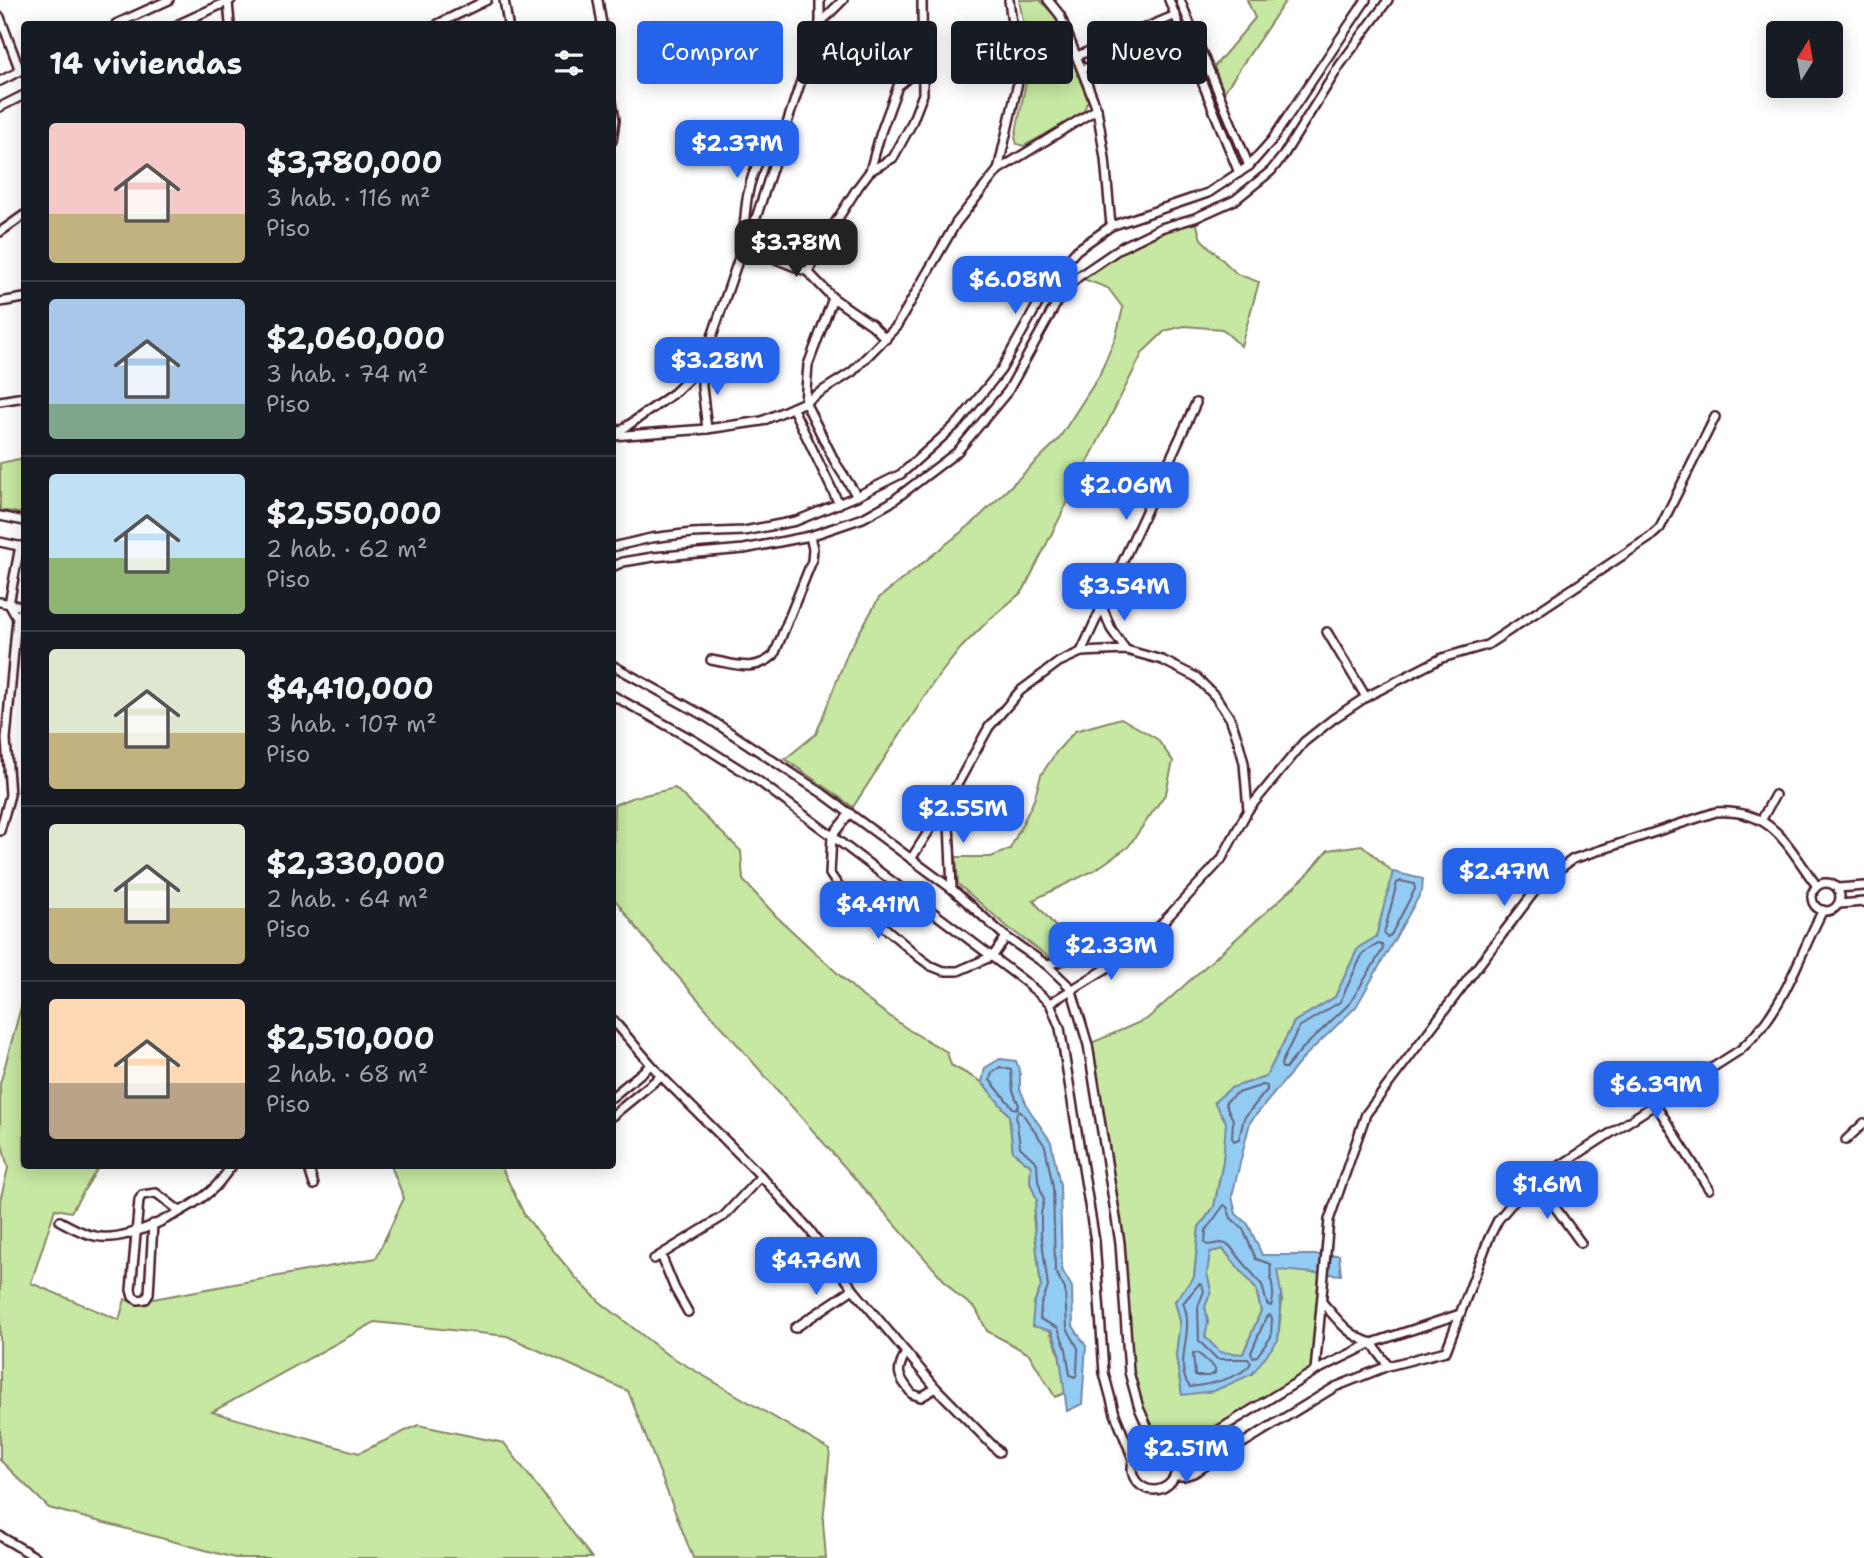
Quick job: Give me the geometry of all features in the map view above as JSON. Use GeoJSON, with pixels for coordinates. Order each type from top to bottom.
{"type":"FeatureCollection","features":[{"type":"Feature","properties":{"kind":"street"},"geometry":{"type":"LineString","coordinates":[[123,21],[169,0]]}},
{"type":"Feature","properties":{"kind":"street"},"geometry":{"type":"LineString","coordinates":[[444,21],[487,0]]}},
{"type":"Feature","properties":{"kind":"street"},"geometry":{"type":"LineString","coordinates":[[503,0],[507,21]]}},
{"type":"Feature","properties":{"kind":"street"},"geometry":{"type":"LineString","coordinates":[[598,0],[602,21]]}},
{"type":"Feature","properties":{"kind":"street"},"geometry":{"type":"LineString","coordinates":[[820,0],[820,21]]}},
{"type":"Feature","properties":{"kind":"street"},"geometry":{"type":"LineString","coordinates":[[822,21],[844,0]]}},
{"type":"Feature","properties":{"kind":"street"},"geometry":{"type":"LineString","coordinates":[[922,0],[922,21]]}},
{"type":"Feature","properties":{"kind":"street"},"geometry":{"type":"LineString","coordinates":[[998,170],[1019,78],[1009,0]]}},
{"type":"Feature","properties":{"kind":"street"},"geometry":{"type":"LineString","coordinates":[[1048,0],[1060,15],[1097,109],[1105,158],[1111,226]]}},
{"type":"Feature","properties":{"kind":"street"},"geometry":{"type":"LineString","coordinates":[[1169,0],[1178,21]]}},
{"type":"Feature","properties":{"kind":"street"},"geometry":{"type":"LineString","coordinates":[[1180,0],[1188,21]]}},
{"type":"Feature","properties":{"kind":"street"},"geometry":{"type":"LineString","coordinates":[[616,546],[650,538],[744,531],[796,521],[857,496],[901,474],[959,422],[1001,370],[1052,277],[1077,250],[1111,226],[1208,193],[1249,166],[1272,140],[1366,0]]}},
{"type":"Feature","properties":{"kind":"street"},"geometry":{"type":"LineString","coordinates":[[616,565],[653,557],[744,549],[810,536],[863,518],[890,503],[957,452],[1008,391],[1061,295],[1090,267],[1161,228],[1195,218],[1235,200],[1263,178],[1283,156],[1340,65],[1388,0]]}},
{"type":"Feature","properties":{"kind":"street"},"geometry":{"type":"LineString","coordinates":[[192,21],[230,1],[230,21]]}},
{"type":"Feature","properties":{"kind":"street"},"geometry":{"type":"LineString","coordinates":[[1077,55],[1176,15]]}},
{"type":"Feature","properties":{"kind":"street"},"geometry":{"type":"LineString","coordinates":[[0,17],[21,68]]}},
{"type":"Feature","properties":{"kind":"street"},"geometry":{"type":"LineString","coordinates":[[1207,66],[1249,166]]}},
{"type":"Feature","properties":{"kind":"street"},"geometry":{"type":"LineString","coordinates":[[1083,69],[1087,67]]}},
{"type":"Feature","properties":{"kind":"street"},"geometry":{"type":"LineString","coordinates":[[0,81],[21,70]]}},
{"type":"Feature","properties":{"kind":"street"},"geometry":{"type":"LineString","coordinates":[[707,429],[702,366],[743,246],[754,224],[800,84]]}},
{"type":"Feature","properties":{"kind":"street"},"geometry":{"type":"LineString","coordinates":[[808,272],[819,247],[870,171],[881,132],[900,84]]}},
{"type":"Feature","properties":{"kind":"street"},"geometry":{"type":"LineString","coordinates":[[870,171],[893,158],[911,125],[923,94],[922,84]]}},
{"type":"Feature","properties":{"kind":"street"},"geometry":{"type":"LineString","coordinates":[[1202,84],[1239,173]]}},
{"type":"Feature","properties":{"kind":"street"},"geometry":{"type":"LineString","coordinates":[[0,107],[21,96]]}},
{"type":"Feature","properties":{"kind":"street"},"geometry":{"type":"LineString","coordinates":[[616,436],[707,429],[762,421],[793,409],[852,372],[896,327],[956,223],[998,170],[1097,109]]}},
{"type":"Feature","properties":{"kind":"street"},"geometry":{"type":"LineString","coordinates":[[743,246],[747,197],[762,157],[783,137]]}},
{"type":"Feature","properties":{"kind":"street"},"geometry":{"type":"LineString","coordinates":[[0,232],[21,217]]}},
{"type":"Feature","properties":{"kind":"street"},"geometry":{"type":"LineString","coordinates":[[744,222],[819,247]]}},
{"type":"Feature","properties":{"kind":"street"},"geometry":{"type":"LineString","coordinates":[[743,246],[808,272],[833,298],[872,325],[886,339]]}},
{"type":"Feature","properties":{"kind":"street"},"geometry":{"type":"LineString","coordinates":[[0,302],[21,298]]}},
{"type":"Feature","properties":{"kind":"street"},"geometry":{"type":"LineString","coordinates":[[833,298],[808,365],[805,402],[835,462],[857,496]]}},
{"type":"Feature","properties":{"kind":"street"},"geometry":{"type":"LineString","coordinates":[[616,433],[674,393],[702,366]]}},
{"type":"Feature","properties":{"kind":"street"},"geometry":{"type":"LineString","coordinates":[[0,401],[21,398]]}},
{"type":"Feature","properties":{"kind":"street"},"geometry":{"type":"LineString","coordinates":[[1081,652],[1196,403]]}},
{"type":"Feature","properties":{"kind":"street"},"geometry":{"type":"LineString","coordinates":[[793,409],[839,504]]}},
{"type":"Feature","properties":{"kind":"street"},"geometry":{"type":"LineString","coordinates":[[1050,1003],[1107,968],[1152,934],[1221,860],[1248,810],[1304,742],[1366,697],[1442,658],[1487,645],[1649,538],[1660,528],[1714,417]]}},
{"type":"Feature","properties":{"kind":"street"},"geometry":{"type":"LineString","coordinates":[[0,516],[21,520]]}},
{"type":"Feature","properties":{"kind":"street"},"geometry":{"type":"LineString","coordinates":[[711,660],[752,667],[764,664],[774,655],[812,561],[810,536]]}},
{"type":"Feature","properties":{"kind":"street"},"geometry":{"type":"LineString","coordinates":[[0,542],[21,547]]}},
{"type":"Feature","properties":{"kind":"street"},"geometry":{"type":"LineString","coordinates":[[17,618],[9,604],[21,551]]}},
{"type":"Feature","properties":{"kind":"street"},"geometry":{"type":"LineString","coordinates":[[0,602],[21,607]]}},
{"type":"Feature","properties":{"kind":"street"},"geometry":{"type":"LineString","coordinates":[[1102,606],[1111,629],[1126,650]]}},
{"type":"Feature","properties":{"kind":"street"},"geometry":{"type":"LineString","coordinates":[[0,831],[10,795],[6,739],[17,618],[21,612]]}},
{"type":"Feature","properties":{"kind":"street"},"geometry":{"type":"LineString","coordinates":[[1327,632],[1366,697]]}},
{"type":"Feature","properties":{"kind":"street"},"geometry":{"type":"LineString","coordinates":[[911,859],[948,802],[989,727],[1020,691],[1039,675],[1081,652],[1126,650],[1163,660],[1196,677],[1215,696],[1230,718],[1244,763],[1248,810]]}},
{"type":"Feature","properties":{"kind":"street"},"geometry":{"type":"LineString","coordinates":[[616,667],[708,718],[850,813],[952,889],[1006,937],[1047,965],[1071,988],[1088,1045],[1120,1243],[1129,1372],[1139,1408],[1156,1446]]}},
{"type":"Feature","properties":{"kind":"street"},"geometry":{"type":"LineString","coordinates":[[616,697],[695,741],[757,780],[993,956],[1050,1003],[1060,1028],[1095,1241],[1104,1373],[1115,1414],[1133,1459]]}},
{"type":"Feature","properties":{"kind":"street"},"geometry":{"type":"LineString","coordinates":[[0,750],[6,739]]}},
{"type":"Feature","properties":{"kind":"street"},"geometry":{"type":"LineString","coordinates":[[1762,819],[1775,795]]}},
{"type":"Feature","properties":{"kind":"street"},"geometry":{"type":"LineString","coordinates":[[948,802],[952,889]]}},
{"type":"Feature","properties":{"kind":"street"},"geometry":{"type":"LineString","coordinates":[[850,813],[832,836],[830,874],[841,890],[920,958],[938,969],[958,971],[993,956],[1006,937]]}},
{"type":"Feature","properties":{"kind":"street"},"geometry":{"type":"LineString","coordinates":[[1315,1371],[1329,1220],[1366,1114],[1541,883],[1573,859],[1716,813],[1743,813],[1762,819],[1773,827],[1817,886]]}},
{"type":"Feature","properties":{"kind":"street"},"geometry":{"type":"LineString","coordinates":[[1838,888],[1841,896],[1839,904],[1832,910],[1823,910],[1816,906],[1812,898],[1817,886],[1825,882],[1838,888],[1864,886]]}},
{"type":"Feature","properties":{"kind":"street"},"geometry":{"type":"LineString","coordinates":[[1839,904],[1864,902]]}},
{"type":"Feature","properties":{"kind":"street"},"geometry":{"type":"LineString","coordinates":[[1175,1476],[1190,1475],[1335,1387],[1388,1366],[1446,1351],[1489,1238],[1498,1220],[1513,1202],[1536,1181],[1740,1050],[1753,1038],[1780,1003],[1823,910]]}},
{"type":"Feature","properties":{"kind":"street"},"geometry":{"type":"LineString","coordinates":[[1047,965],[1102,951],[1152,934]]}},
{"type":"Feature","properties":{"kind":"street"},"geometry":{"type":"LineString","coordinates":[[616,1024],[661,1076],[761,1175],[809,1229],[853,1289],[936,1388],[999,1452]]}},
{"type":"Feature","properties":{"kind":"street"},"geometry":{"type":"LineString","coordinates":[[616,1094],[651,1065]]}},
{"type":"Feature","properties":{"kind":"street"},"geometry":{"type":"LineString","coordinates":[[616,1113],[661,1076]]}},
{"type":"Feature","properties":{"kind":"street"},"geometry":{"type":"LineString","coordinates":[[1656,1105],[1709,1189]]}},
{"type":"Feature","properties":{"kind":"street"},"geometry":{"type":"LineString","coordinates":[[1846,1140],[1864,1123]]}},
{"type":"Feature","properties":{"kind":"street"},"geometry":{"type":"LineString","coordinates":[[60,1221],[96,1237],[113,1237],[136,1231],[180,1211],[216,1186],[230,1169]]}},
{"type":"Feature","properties":{"kind":"street"},"geometry":{"type":"LineString","coordinates":[[309,1169],[314,1185]]}},
{"type":"Feature","properties":{"kind":"street"},"geometry":{"type":"LineString","coordinates":[[688,1312],[657,1257],[724,1216],[761,1175]]}},
{"type":"Feature","properties":{"kind":"street"},"geometry":{"type":"LineString","coordinates":[[1536,1181],[1581,1244]]}},
{"type":"Feature","properties":{"kind":"street"},"geometry":{"type":"LineString","coordinates":[[153,1224],[149,1294],[146,1299],[138,1300],[133,1297],[131,1290],[137,1207],[142,1195],[156,1193],[180,1211]]}},
{"type":"Feature","properties":{"kind":"street"},"geometry":{"type":"LineString","coordinates":[[795,1328],[853,1289]]}},
{"type":"Feature","properties":{"kind":"street"},"geometry":{"type":"LineString","coordinates":[[1322,1302],[1349,1333],[1372,1343],[1388,1366]]}},
{"type":"Feature","properties":{"kind":"street"},"geometry":{"type":"LineString","coordinates":[[1173,1458],[1315,1371],[1372,1343],[1460,1314]]}},
{"type":"Feature","properties":{"kind":"street"},"geometry":{"type":"LineString","coordinates":[[906,1352],[898,1372],[912,1394],[921,1396],[936,1388]]}},
{"type":"Feature","properties":{"kind":"street"},"geometry":{"type":"LineString","coordinates":[[1147,1447],[1163,1448],[1173,1458],[1175,1476],[1164,1489],[1146,1489],[1136,1482],[1132,1475],[1133,1459],[1147,1447]]}},
{"type":"Feature","properties":{"kind":"street"},"geometry":{"type":"LineString","coordinates":[[0,1536],[37,1558]]}},
{"type":"Feature","properties":{"kind":"green space"},"geometry":{"type":"Polygon","coordinates":[[[1019,0],[1040,0],[1057,21],[1023,21],[1019,0]]]}},
{"type":"Feature","properties":{"kind":"green space"},"geometry":{"type":"Polygon","coordinates":[[[1247,0],[1286,0],[1224,92],[1214,67],[1255,18],[1247,0]]]}},
{"type":"Feature","properties":{"kind":"green space"},"geometry":{"type":"Polygon","coordinates":[[[1073,62],[1088,100],[1083,113],[1024,146],[1017,144],[1015,138],[1026,84],[1073,84],[1073,62]]]}},
{"type":"Feature","properties":{"kind":"green space"},"geometry":{"type":"Polygon","coordinates":[[[1195,218],[1201,239],[1237,274],[1259,282],[1241,346],[1222,329],[1184,326],[1165,331],[1143,352],[1023,591],[960,649],[934,682],[853,807],[785,759],[816,734],[848,652],[879,598],[975,521],[1058,440],[1099,376],[1116,336],[1123,308],[1108,288],[1078,277],[1161,228],[1195,218]]]}},
{"type":"Feature","properties":{"kind":"green space"},"geometry":{"type":"Polygon","coordinates":[[[21,459],[21,514],[0,510],[0,463],[21,459]]]}},
{"type":"Feature","properties":{"kind":"green space"},"geometry":{"type":"Polygon","coordinates":[[[1121,718],[1157,739],[1173,761],[1166,793],[1128,847],[1095,870],[1033,900],[1076,951],[1050,958],[1010,929],[958,884],[956,857],[991,857],[1010,849],[1034,800],[1041,775],[1057,751],[1075,731],[1121,718]]]}},
{"type":"Feature","properties":{"kind":"green space"},"geometry":{"type":"Polygon","coordinates":[[[675,788],[741,851],[743,880],[777,917],[863,997],[909,1030],[947,1052],[951,1065],[982,1082],[1009,1115],[1013,1152],[1031,1166],[1030,1182],[1037,1200],[1033,1217],[1041,1287],[1034,1303],[1056,1346],[1065,1393],[1055,1397],[1029,1354],[987,1331],[976,1309],[956,1294],[645,939],[616,901],[616,804],[675,788]]]}},
{"type":"Feature","properties":{"kind":"green space"},"geometry":{"type":"Polygon","coordinates":[[[1362,845],[1393,872],[1376,937],[1358,948],[1335,997],[1294,1022],[1266,1077],[1231,1088],[1223,1162],[1214,1207],[1199,1227],[1194,1277],[1175,1301],[1180,1321],[1176,1356],[1182,1394],[1278,1340],[1282,1300],[1276,1269],[1324,1274],[1314,1369],[1172,1456],[1156,1446],[1130,1369],[1129,1326],[1089,1044],[1147,1019],[1306,876],[1328,850],[1362,845]]]}},
{"type":"Feature","properties":{"kind":"green space"},"geometry":{"type":"Polygon","coordinates":[[[21,1007],[21,1169],[97,1169],[71,1212],[55,1209],[31,1283],[119,1320],[125,1299],[142,1303],[376,1258],[404,1198],[392,1169],[502,1169],[525,1216],[576,1278],[599,1301],[665,1353],[830,1450],[823,1522],[826,1558],[693,1558],[628,1391],[507,1336],[375,1322],[212,1412],[359,1453],[418,1425],[504,1443],[592,1558],[235,1558],[49,1508],[0,1460],[0,1201],[8,1168],[0,1136],[0,1084],[21,1007]]]}},
{"type":"Feature","properties":{"kind":"green space"},"geometry":{"type":"Polygon","coordinates":[[[1223,1249],[1256,1289],[1261,1311],[1243,1354],[1220,1353],[1205,1337],[1208,1322],[1205,1307],[1211,1291],[1206,1273],[1210,1252],[1223,1249]]]}},
{"type":"Feature","properties":{"kind":"water"},"geometry":{"type":"Polygon","coordinates":[[[1393,872],[1423,879],[1422,891],[1356,1007],[1306,1055],[1250,1122],[1232,1196],[1236,1214],[1248,1224],[1262,1255],[1339,1255],[1341,1275],[1277,1270],[1281,1293],[1278,1340],[1252,1374],[1214,1391],[1182,1395],[1176,1356],[1180,1321],[1175,1301],[1194,1277],[1199,1227],[1214,1207],[1223,1162],[1226,1122],[1214,1102],[1231,1088],[1266,1077],[1294,1022],[1335,997],[1358,948],[1376,937],[1393,872]],[[1223,1249],[1210,1252],[1207,1273],[1211,1291],[1205,1307],[1208,1322],[1205,1337],[1220,1352],[1243,1354],[1261,1311],[1256,1289],[1223,1249]]]}},
{"type":"Feature","properties":{"kind":"water"},"geometry":{"type":"Polygon","coordinates":[[[1000,1059],[1016,1061],[1020,1073],[1020,1089],[1028,1108],[1051,1142],[1060,1185],[1062,1270],[1072,1287],[1073,1326],[1086,1346],[1082,1404],[1067,1411],[1059,1350],[1052,1331],[1032,1326],[1034,1303],[1041,1287],[1034,1213],[1037,1200],[1030,1182],[1031,1166],[1013,1152],[1009,1115],[982,1082],[985,1068],[1000,1059]]]}}]}
